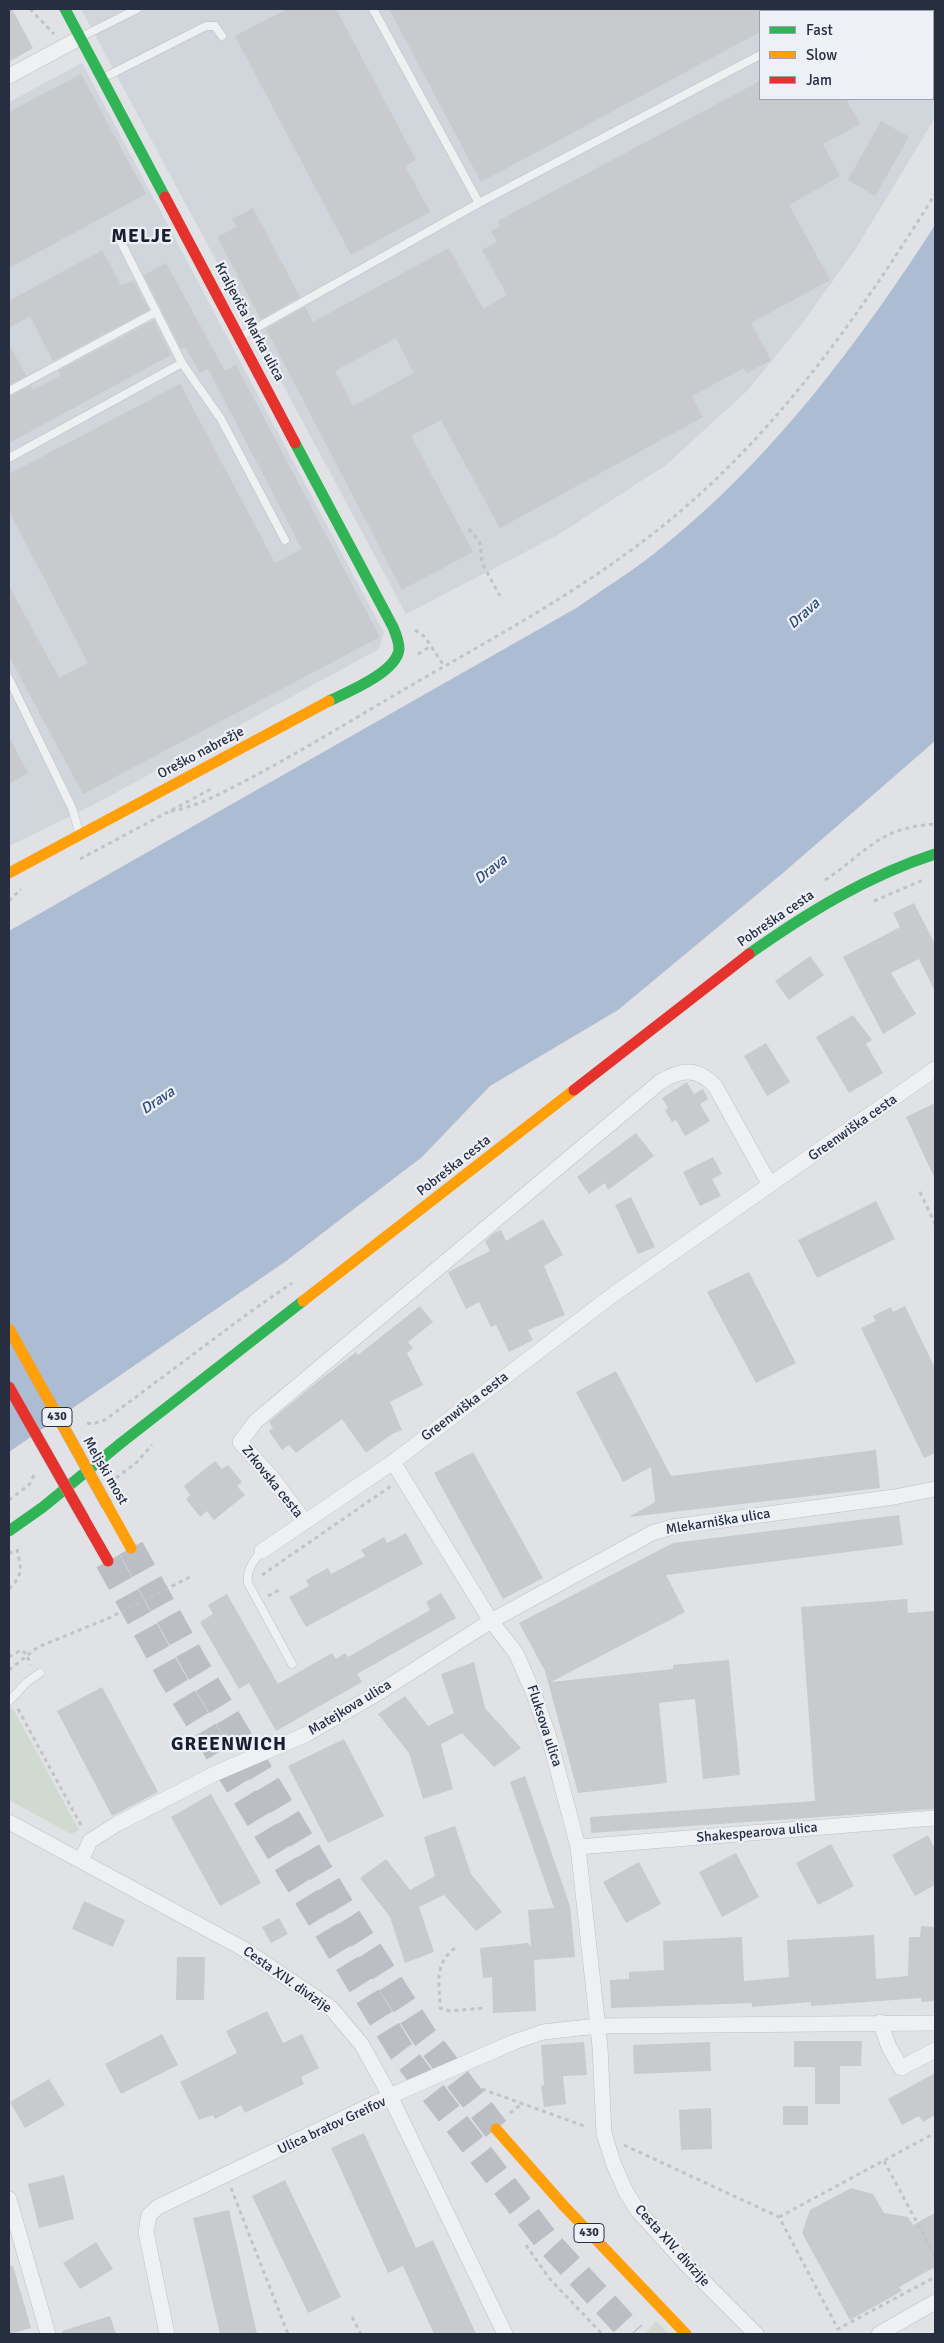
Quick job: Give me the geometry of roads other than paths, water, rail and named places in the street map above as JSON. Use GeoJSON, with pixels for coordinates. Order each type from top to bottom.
{"type":"FeatureCollection","features":[{"type":"Feature","properties":{"kind":"main road","name":"Kraljeviča Marka ulica"},"geometry":{"type":"LineString","coordinates":[[65,9],[240,337],[399,646]]}},
{"type":"Feature","properties":{"kind":"main road","name":"Oreško nabrežje"},"geometry":{"type":"LineString","coordinates":[[9,873],[375,677],[396,662],[399,646]]}},
{"type":"Feature","properties":{"kind":"main road","name":"Pobreška cesta"},"geometry":{"type":"LineString","coordinates":[[9,1531],[745,957],[823,905],[915,859],[935,854]]}},
{"type":"Feature","properties":{"kind":"main road","name":"Meljski most"},"geometry":{"type":"LineString","coordinates":[[9,1329],[131,1548]]}},
{"type":"Feature","properties":{"kind":"main road","name":"430"},"geometry":{"type":"LineString","coordinates":[[9,1387],[108,1562]]}},
{"type":"Feature","properties":{"kind":"main road"},"geometry":{"type":"LineString","coordinates":[[64,1453],[79,1478]]}},
{"type":"Feature","properties":{"kind":"main road","name":"430"},"geometry":{"type":"LineString","coordinates":[[496,2129],[564,2206],[686,2334]]}},
{"type":"Feature","properties":{"kind":"street"},"geometry":{"type":"LineString","coordinates":[[9,76],[80,38]]}},
{"type":"Feature","properties":{"kind":"street","name":"Greenwiška cesta"},"geometry":{"type":"LineString","coordinates":[[262,1551],[393,1462],[614,1294],[935,1069]]}},
{"type":"Feature","properties":{"kind":"street","name":"Zrkovska cesta"},"geometry":{"type":"LineString","coordinates":[[305,1522],[274,1480],[240,1442],[256,1421],[660,1082],[672,1075],[685,1072],[698,1073],[707,1077],[715,1086],[770,1185]]}},
{"type":"Feature","properties":{"kind":"street","name":"Fluksova ulica"},"geometry":{"type":"LineString","coordinates":[[393,1462],[491,1621],[516,1653],[534,1694],[549,1737],[578,1847],[597,2026]]}},
{"type":"Feature","properties":{"kind":"street","name":"Mlekarniška ulica"},"geometry":{"type":"LineString","coordinates":[[491,1621],[634,1543],[672,1527],[894,1497],[935,1489]]}},
{"type":"Feature","properties":{"kind":"street","name":"Matejkova ulica"},"geometry":{"type":"LineString","coordinates":[[81,1861],[90,1841],[117,1824],[216,1772],[305,1735],[378,1693],[491,1621]]}},
{"type":"Feature","properties":{"kind":"street","name":"Shakespearova ulica"},"geometry":{"type":"LineString","coordinates":[[578,1847],[935,1818]]}},
{"type":"Feature","properties":{"kind":"street","name":"Cesta XIV. divizije"},"geometry":{"type":"LineString","coordinates":[[9,1822],[242,1948],[331,2008],[362,2045],[390,2096]]}},
{"type":"Feature","properties":{"kind":"street"},"geometry":{"type":"LineString","coordinates":[[880,2022],[889,2047],[901,2068],[935,2050]]}},
{"type":"Feature","properties":{"kind":"street"},"geometry":{"type":"LineString","coordinates":[[390,2096],[528,2036],[563,2029],[597,2026],[935,2023]]}},
{"type":"Feature","properties":{"kind":"street","name":"Cesta XIV. divizije"},"geometry":{"type":"LineString","coordinates":[[597,2026],[604,2134],[614,2165],[626,2192],[638,2210],[688,2266],[756,2334]]}},
{"type":"Feature","properties":{"kind":"street","name":"Ulica bratov Greifov"},"geometry":{"type":"LineString","coordinates":[[167,2334],[146,2232],[149,2215],[158,2207],[390,2096],[505,2334]]}},
{"type":"Feature","properties":{"kind":"street"},"geometry":{"type":"LineString","coordinates":[[9,2199],[48,2334]]}},
{"type":"Feature","properties":{"kind":"street"},"geometry":{"type":"LineString","coordinates":[[879,2334],[935,2302]]}},
{"type":"Feature","properties":{"kind":"lane"},"geometry":{"type":"LineString","coordinates":[[80,38],[123,12],[137,9]]}},
{"type":"Feature","properties":{"kind":"lane"},"geometry":{"type":"LineString","coordinates":[[373,9],[479,203]]}},
{"type":"Feature","properties":{"kind":"lane"},"geometry":{"type":"LineString","coordinates":[[103,78],[206,26],[215,26],[222,36]]}},
{"type":"Feature","properties":{"kind":"lane"},"geometry":{"type":"LineString","coordinates":[[240,337],[479,203],[759,56]]}},
{"type":"Feature","properties":{"kind":"lane"},"geometry":{"type":"LineString","coordinates":[[121,242],[182,363],[221,419],[285,540]]}},
{"type":"Feature","properties":{"kind":"lane"},"geometry":{"type":"LineString","coordinates":[[9,391],[156,312]]}},
{"type":"Feature","properties":{"kind":"lane"},"geometry":{"type":"LineString","coordinates":[[9,458],[182,363]]}},
{"type":"Feature","properties":{"kind":"lane"},"geometry":{"type":"LineString","coordinates":[[9,679],[72,808],[80,835]]}},
{"type":"Feature","properties":{"kind":"lane","name":"Greenwiška cesta"},"geometry":{"type":"LineString","coordinates":[[262,1551],[249,1570],[247,1576],[248,1584],[292,1664]]}},
{"type":"Feature","properties":{"kind":"lane"},"geometry":{"type":"LineString","coordinates":[[10,1699],[27,1682],[40,1673]]}},
{"type":"Feature","properties":{"kind":"water","name":"Drava"},"geometry":{"type":"Polygon","coordinates":[[[935,225],[935,741],[783,873],[618,1010],[490,1086],[422,1157],[286,1261],[9,1452],[9,931],[578,607],[646,560],[697,518],[736,481],[809,401],[874,315],[935,225]]]}},
{"type":"Feature","properties":{"kind":"tunnel"},"geometry":{"type":"LineString","coordinates":[[131,1548],[196,1666],[344,1911],[424,2036],[496,2129]]}},
{"type":"Feature","properties":{"kind":"tunnel"},"geometry":{"type":"LineString","coordinates":[[108,1561],[172,1678],[401,2051],[547,2241],[633,2334]]}},
{"type":"Feature","properties":{"kind":"district","name":"MELJE"},"geometry":{"type":"Point","coordinates":[142,237]}},
{"type":"Feature","properties":{"kind":"district","name":"GREENWICH"},"geometry":{"type":"Point","coordinates":[229,1745]}}]}
